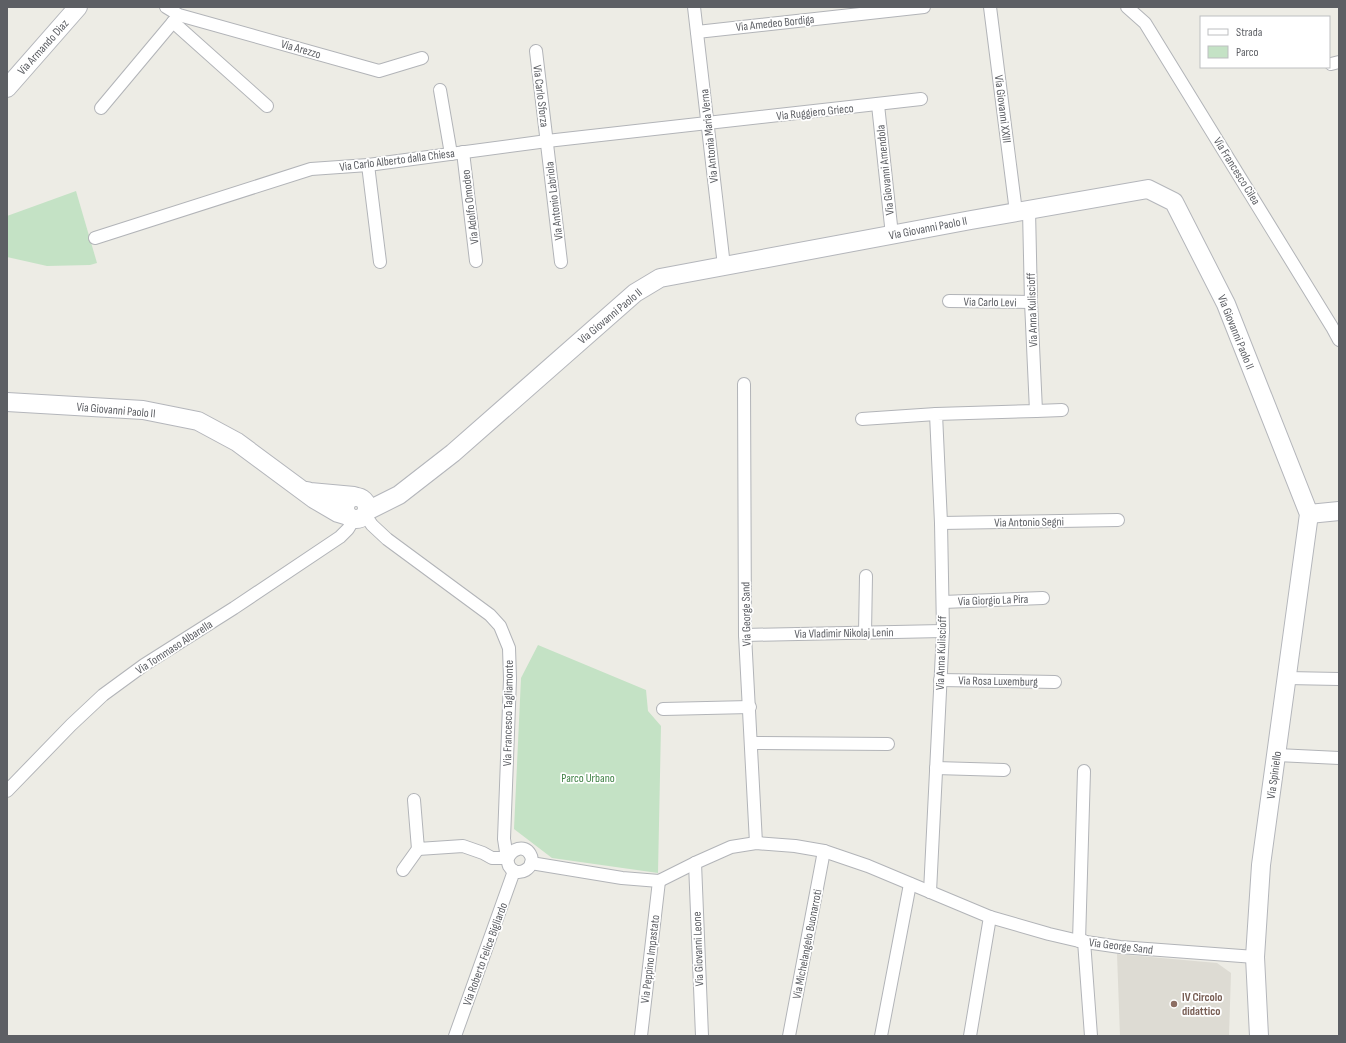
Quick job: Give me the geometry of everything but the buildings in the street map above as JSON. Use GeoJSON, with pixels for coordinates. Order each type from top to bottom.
{"type":"FeatureCollection","features":[{"type":"Feature","properties":{"kind":"street","name":"Via Armando Diaz"},"geometry":{"type":"LineString","coordinates":[[7,88],[78,7]]}},
{"type":"Feature","properties":{"kind":"street","name":"Via Arezzo"},"geometry":{"type":"LineString","coordinates":[[166,7],[267,106]]}},
{"type":"Feature","properties":{"kind":"street","name":"Via Antonia Maria Verna"},"geometry":{"type":"LineString","coordinates":[[694,7],[724,266]]}},
{"type":"Feature","properties":{"kind":"street","name":"Via Amedeo Bordiga"},"geometry":{"type":"LineString","coordinates":[[697,32],[924,7]]}},
{"type":"Feature","properties":{"kind":"street","name":"Via Giovanni XXIII"},"geometry":{"type":"LineString","coordinates":[[990,7],[1023,211]]}},
{"type":"Feature","properties":{"kind":"street","name":"Via Francesco Cilea"},"geometry":{"type":"LineString","coordinates":[[1127,7],[1145,23],[1339,340]]}},
{"type":"Feature","properties":{"kind":"street","name":"Via Arezzo"},"geometry":{"type":"LineString","coordinates":[[176,18],[379,71],[422,58]]}},
{"type":"Feature","properties":{"kind":"street"},"geometry":{"type":"LineString","coordinates":[[101,108],[176,18]]}},
{"type":"Feature","properties":{"kind":"street","name":"Via Carlo Sforza"},"geometry":{"type":"LineString","coordinates":[[536,51],[547,141]]}},
{"type":"Feature","properties":{"kind":"street"},"geometry":{"type":"LineString","coordinates":[[440,90],[451,154]]}},
{"type":"Feature","properties":{"kind":"street","name":"Via Ruggiero Grieco"},"geometry":{"type":"LineString","coordinates":[[708,123],[921,99]]}},
{"type":"Feature","properties":{"kind":"street","name":"Via Giovanni Amendola"},"geometry":{"type":"LineString","coordinates":[[878,105],[892,235]]}},
{"type":"Feature","properties":{"kind":"street","name":"Via Carlo Alberto dalla Chiesa"},"geometry":{"type":"LineString","coordinates":[[95,238],[311,169],[368,165],[547,141],[708,123]]}},
{"type":"Feature","properties":{"kind":"street","name":"Via Antonio Labriola"},"geometry":{"type":"LineString","coordinates":[[547,141],[561,262]]}},
{"type":"Feature","properties":{"kind":"street","name":"Via Adolfo Omodeo"},"geometry":{"type":"LineString","coordinates":[[463,152],[476,261]]}},
{"type":"Feature","properties":{"kind":"street"},"geometry":{"type":"LineString","coordinates":[[368,165],[380,262]]}},
{"type":"Feature","properties":{"kind":"street","name":"Via Giovanni Paolo II"},"geometry":{"type":"LineString","coordinates":[[7,402],[143,410],[198,421],[237,442],[300,488],[358,509],[399,495],[415,483],[453,453],[635,293],[660,278],[1023,211],[1148,190],[1174,202],[1226,304],[1309,514]]}},
{"type":"Feature","properties":{"kind":"street","name":"Via Anna Kuliscioff"},"geometry":{"type":"LineString","coordinates":[[1023,211],[1031,302],[1036,410]]}},
{"type":"Feature","properties":{"kind":"street","name":"Via Carlo Levi"},"geometry":{"type":"LineString","coordinates":[[949,301],[1031,302]]}},
{"type":"Feature","properties":{"kind":"street","name":"Via George Sand"},"geometry":{"type":"LineString","coordinates":[[744,384],[746,635],[756,843]]}},
{"type":"Feature","properties":{"kind":"street"},"geometry":{"type":"LineString","coordinates":[[862,419],[936,414],[1062,410]]}},
{"type":"Feature","properties":{"kind":"street","name":"Via Anna Kuliscioff"},"geometry":{"type":"LineString","coordinates":[[930,892],[943,631],[941,523],[936,414]]}},
{"type":"Feature","properties":{"kind":"street","name":"Via Tommaso Albarella"},"geometry":{"type":"LineString","coordinates":[[7,791],[71,725],[103,695],[144,665],[234,608],[340,537],[348,529],[358,509]]}},
{"type":"Feature","properties":{"kind":"street","name":"Via Francesco Tagliamonte"},"geometry":{"type":"LineString","coordinates":[[358,509],[372,525],[388,539],[490,615],[500,626],[507,641],[509,648],[510,679],[504,838],[508,858]]}},
{"type":"Feature","properties":{"kind":"street"},"geometry":{"type":"LineString","coordinates":[[1309,514],[1339,511]]}},
{"type":"Feature","properties":{"kind":"street","name":"Via Spiniello"},"geometry":{"type":"LineString","coordinates":[[1259,1036],[1255,957],[1261,865],[1309,514]]}},
{"type":"Feature","properties":{"kind":"street","name":"Via Antonio Segni"},"geometry":{"type":"LineString","coordinates":[[941,523],[1118,520]]}},
{"type":"Feature","properties":{"kind":"street"},"geometry":{"type":"LineString","coordinates":[[865,633],[866,576]]}},
{"type":"Feature","properties":{"kind":"street","name":"Via Giorgio La Pira"},"geometry":{"type":"LineString","coordinates":[[943,602],[1043,598]]}},
{"type":"Feature","properties":{"kind":"street","name":"Via Vladimir Nikolaj Lenin"},"geometry":{"type":"LineString","coordinates":[[746,635],[943,631]]}},
{"type":"Feature","properties":{"kind":"street"},"geometry":{"type":"LineString","coordinates":[[1287,678],[1339,679]]}},
{"type":"Feature","properties":{"kind":"street","name":"Via Rosa Luxemburg"},"geometry":{"type":"LineString","coordinates":[[940,680],[1055,682]]}},
{"type":"Feature","properties":{"kind":"street"},"geometry":{"type":"LineString","coordinates":[[663,710],[750,707]]}},
{"type":"Feature","properties":{"kind":"street"},"geometry":{"type":"LineString","coordinates":[[752,742],[888,744]]}},
{"type":"Feature","properties":{"kind":"street"},"geometry":{"type":"LineString","coordinates":[[1277,755],[1339,758]]}},
{"type":"Feature","properties":{"kind":"street"},"geometry":{"type":"LineString","coordinates":[[936,768],[1004,770]]}},
{"type":"Feature","properties":{"kind":"street"},"geometry":{"type":"LineString","coordinates":[[1084,771],[1081,941],[1091,1036]]}},
{"type":"Feature","properties":{"kind":"street"},"geometry":{"type":"LineString","coordinates":[[403,870],[418,849],[414,800]]}},
{"type":"Feature","properties":{"kind":"street","name":"Via George Sand"},"geometry":{"type":"LineString","coordinates":[[659,881],[731,847],[756,843],[795,846],[824,851],[868,866],[990,917],[1081,941],[1120,947],[1255,957]]}},
{"type":"Feature","properties":{"kind":"street"},"geometry":{"type":"LineString","coordinates":[[418,849],[463,846],[492,858],[508,858]]}},
{"type":"Feature","properties":{"kind":"street"},"geometry":{"type":"LineString","coordinates":[[520,848],[530,853],[531,863],[526,871],[514,871],[509,866],[508,858],[512,851],[520,848]]}},
{"type":"Feature","properties":{"kind":"street","name":"Via Michelangelo Buonarroti"},"geometry":{"type":"LineString","coordinates":[[789,1036],[824,851]]}},
{"type":"Feature","properties":{"kind":"street"},"geometry":{"type":"LineString","coordinates":[[531,863],[622,878],[659,881]]}},
{"type":"Feature","properties":{"kind":"street","name":"Via Giovanni Leone"},"geometry":{"type":"LineString","coordinates":[[695,863],[702,1036]]}},
{"type":"Feature","properties":{"kind":"street","name":"Via Roberto Felice Bigliardo"},"geometry":{"type":"LineString","coordinates":[[455,1036],[514,871]]}},
{"type":"Feature","properties":{"kind":"street","name":"Via Peppino Impastato"},"geometry":{"type":"LineString","coordinates":[[641,1036],[659,881]]}},
{"type":"Feature","properties":{"kind":"street"},"geometry":{"type":"LineString","coordinates":[[881,1036],[910,884]]}},
{"type":"Feature","properties":{"kind":"street"},"geometry":{"type":"LineString","coordinates":[[970,1036],[990,917]]}},
{"type":"Feature","properties":{"kind":"shaded area","name":"IV Circolo didattico"},"geometry":{"type":"Polygon","coordinates":[[[1117,954],[1217,963],[1231,973],[1229,1036],[1120,1036],[1117,954]]]}},
{"type":"Feature","properties":{"kind":"green space"},"geometry":{"type":"Polygon","coordinates":[[[76,191],[97,263],[90,265],[47,266],[7,257],[7,216],[76,191]]]}},
{"type":"Feature","properties":{"kind":"green space","name":"Parco Urbano"},"geometry":{"type":"Polygon","coordinates":[[[538,645],[646,690],[648,711],[661,726],[658,873],[552,858],[514,829],[521,678],[538,645]]]}},
{"type":"Feature","properties":{"kind":"place","name":"IV Circolo didattico"},"geometry":{"type":"Point","coordinates":[1174,1004]}}]}
